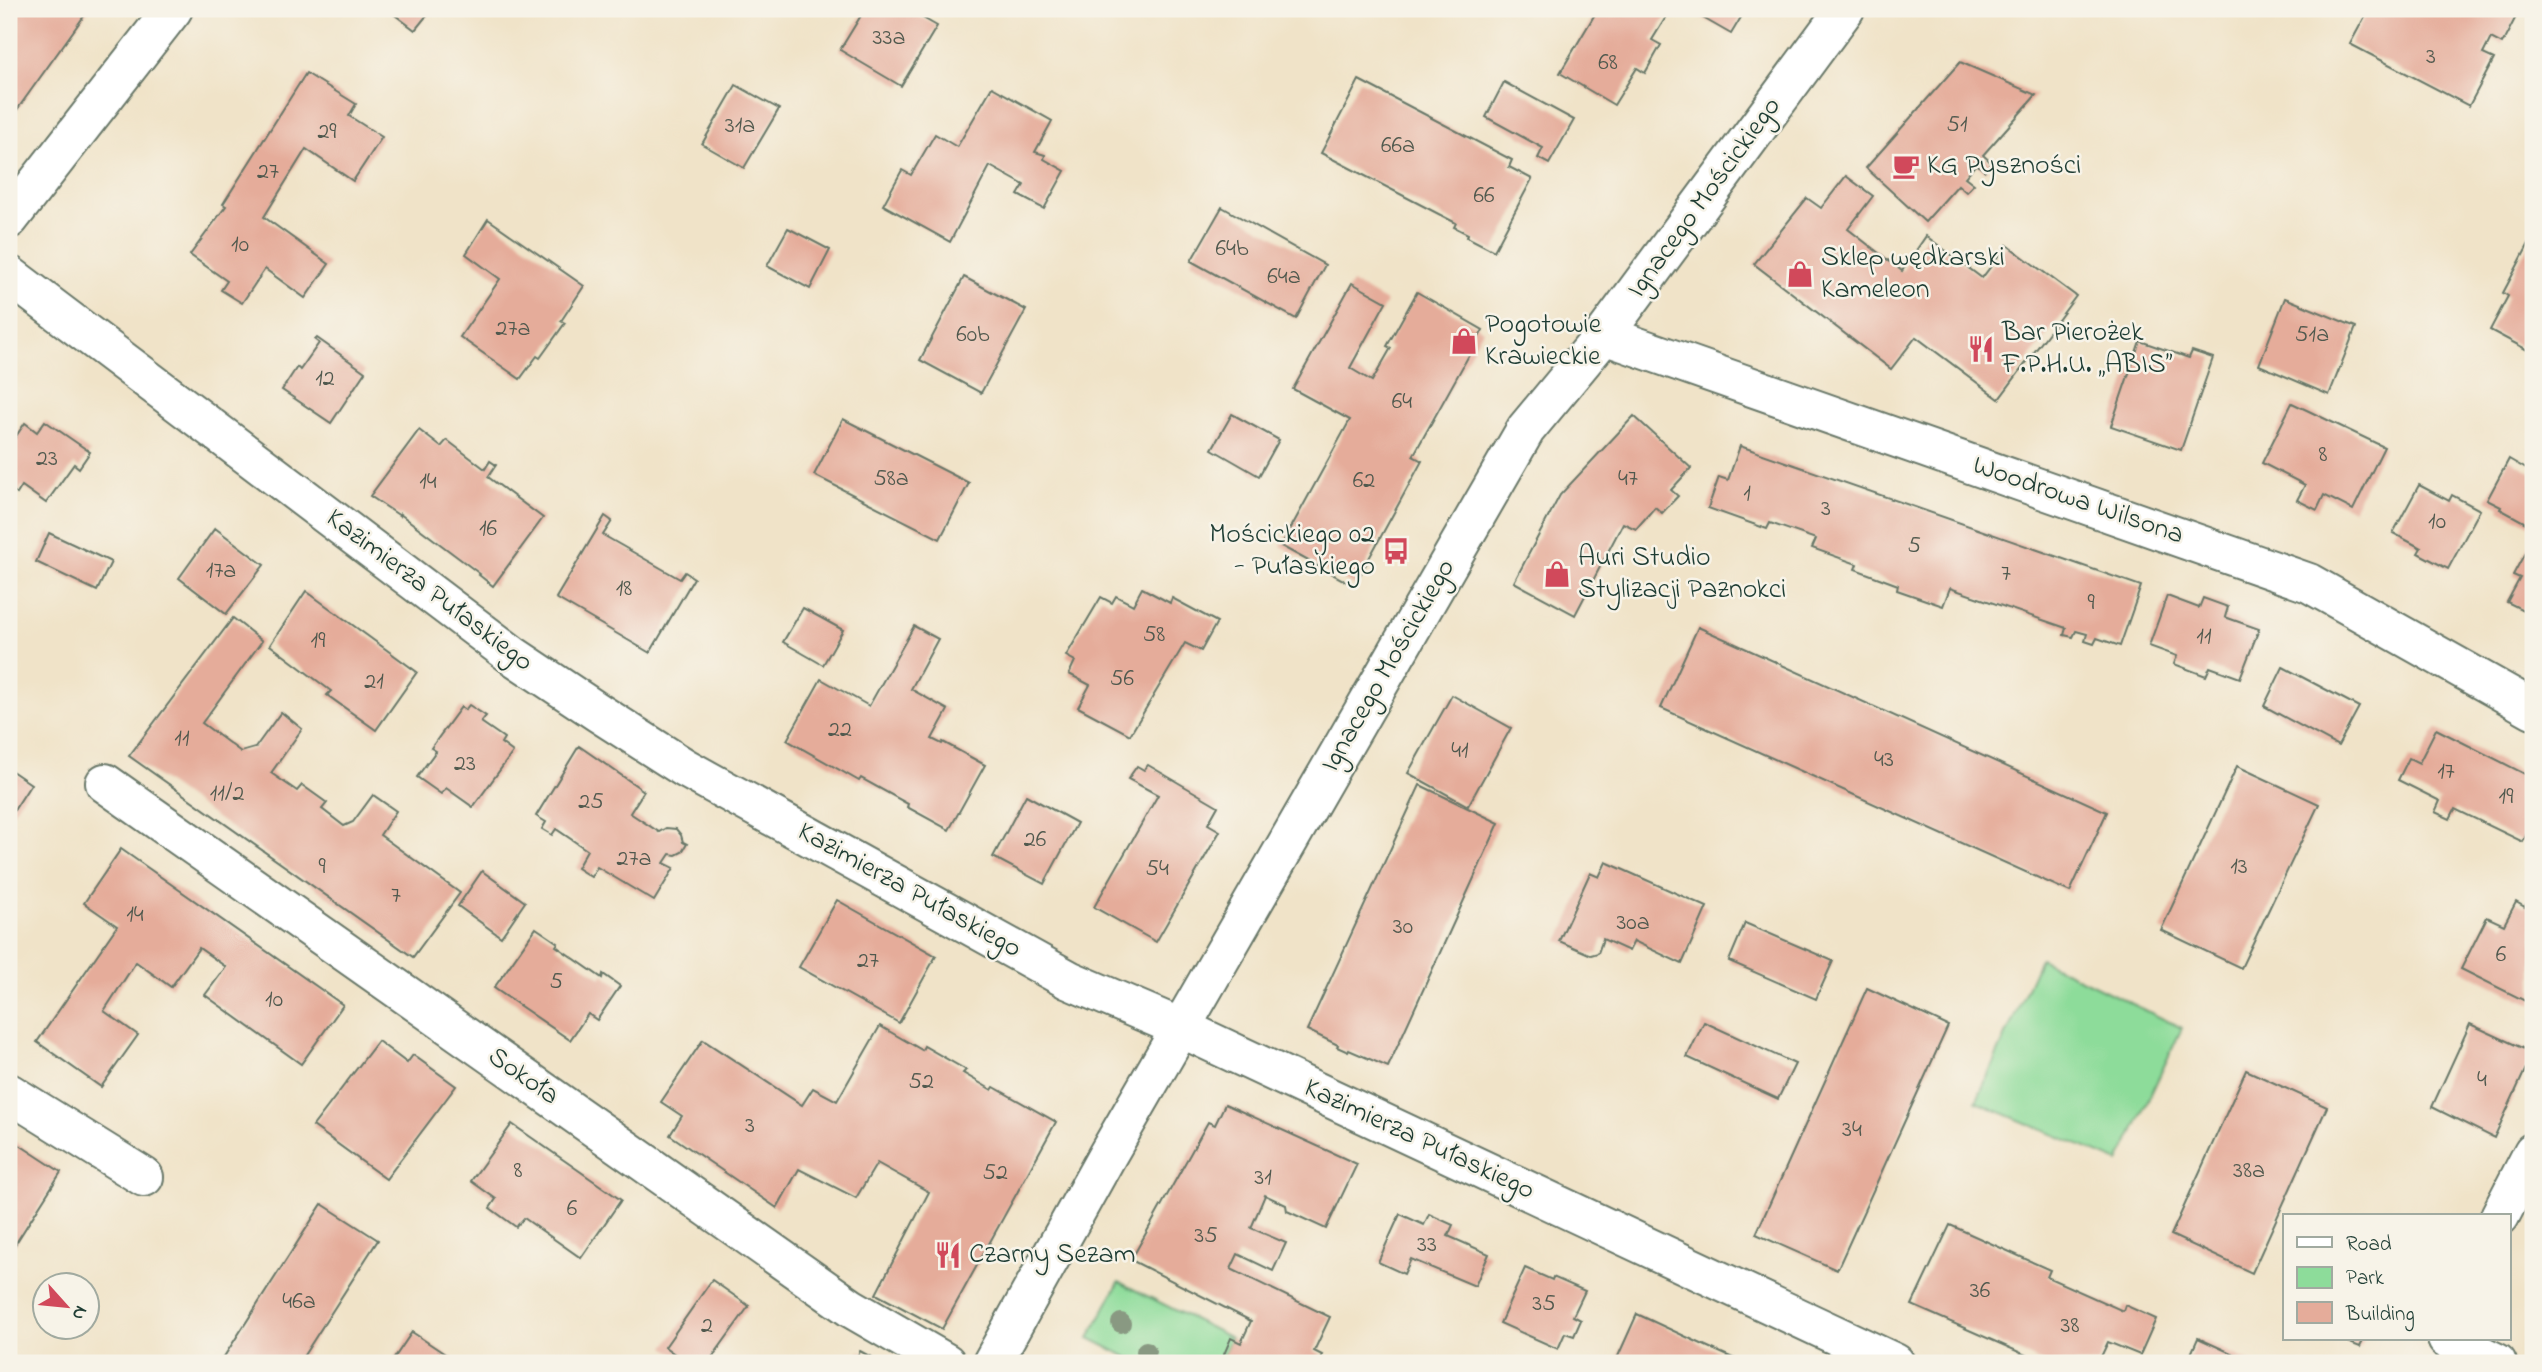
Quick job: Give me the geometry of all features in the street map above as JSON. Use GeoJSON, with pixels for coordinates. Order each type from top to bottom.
{"type":"FeatureCollection","features":[{"type":"Feature","properties":{"kind":"street"},"geometry":{"type":"LineString","coordinates":[[9,219],[173,9]]}},
{"type":"Feature","properties":{"kind":"street","name":"Ignacego Mościckiego"},"geometry":{"type":"LineString","coordinates":[[992,1363],[1181,1028],[1526,429],[1604,335],[1844,9]]}},
{"type":"Feature","properties":{"kind":"street","name":"Kazimierza Pułaskiego"},"geometry":{"type":"LineString","coordinates":[[9,275],[512,655],[685,768],[1069,980],[1181,1028],[1895,1363]]}},
{"type":"Feature","properties":{"kind":"street","name":"Woodrowa Wilsona"},"geometry":{"type":"LineString","coordinates":[[1604,335],[2309,583],[2533,709]]}},
{"type":"Feature","properties":{"kind":"street","name":"Sokoła"},"geometry":{"type":"LineString","coordinates":[[105,783],[851,1308],[946,1363]]}},
{"type":"Feature","properties":{"kind":"street"},"geometry":{"type":"LineString","coordinates":[[9,1093],[144,1177]]}},
{"type":"Feature","properties":{"kind":"street"},"geometry":{"type":"LineString","coordinates":[[2501,1214],[2533,1152]]}},
{"type":"Feature","properties":{"kind":"street"},"geometry":{"type":"LineString","coordinates":[[2449,1340],[2497,1363]]}},
{"type":"Feature","properties":{"kind":"green space"},"geometry":{"type":"Polygon","coordinates":[[[2040,959],[2182,1028],[2119,1162],[1976,1102],[2040,959]]]}},
{"type":"Feature","properties":{"kind":"green space"},"geometry":{"type":"Polygon","coordinates":[[[1119,1282],[1231,1338],[1222,1358],[1231,1363],[1160,1363],[1129,1358],[1089,1338],[1119,1282]]]}},
{"type":"Feature","properties":{"kind":"building"},"geometry":{"type":"Polygon","coordinates":[[[9,9],[89,9],[9,121],[9,9]]]}},
{"type":"Feature","properties":{"kind":"building"},"geometry":{"type":"Polygon","coordinates":[[[387,9],[432,9],[415,30],[387,9]]]}},
{"type":"Feature","properties":{"kind":"building"},"geometry":{"type":"Polygon","coordinates":[[[865,9],[907,9],[937,26],[901,86],[840,50],[865,9]]]}},
{"type":"Feature","properties":{"kind":"building"},"geometry":{"type":"Polygon","coordinates":[[[1598,9],[1671,9],[1652,40],[1661,45],[1645,73],[1637,68],[1614,105],[1560,73],[1598,9]]]}},
{"type":"Feature","properties":{"kind":"building"},"geometry":{"type":"Polygon","coordinates":[[[1699,9],[1746,9],[1731,34],[1696,14],[1699,9]]]}},
{"type":"Feature","properties":{"kind":"building"},"geometry":{"type":"Polygon","coordinates":[[[2369,9],[2520,9],[2502,44],[2491,38],[2483,54],[2494,59],[2469,106],[2350,44],[2369,9]]]}},
{"type":"Feature","properties":{"kind":"building"},"geometry":{"type":"Polygon","coordinates":[[[1960,62],[2036,95],[1983,155],[1992,163],[1985,171],[1976,164],[1965,177],[1974,184],[1966,192],[1958,185],[1925,222],[1866,168],[1960,62]]]}},
{"type":"Feature","properties":{"kind":"building"},"geometry":{"type":"Polygon","coordinates":[[[306,73],[356,104],[349,116],[382,137],[353,181],[306,149],[264,217],[329,264],[305,298],[265,269],[242,303],[221,290],[227,281],[190,255],[226,206],[223,204],[306,73]]]}},
{"type":"Feature","properties":{"kind":"building"},"geometry":{"type":"Polygon","coordinates":[[[1359,80],[1512,160],[1509,167],[1532,179],[1494,251],[1467,237],[1468,234],[1454,227],[1456,223],[1321,153],[1359,80]]]}},
{"type":"Feature","properties":{"kind":"building"},"geometry":{"type":"Polygon","coordinates":[[[1504,82],[1574,120],[1549,164],[1538,158],[1543,148],[1486,117],[1504,82]]]}},
{"type":"Feature","properties":{"kind":"building"},"geometry":{"type":"Polygon","coordinates":[[[736,85],[779,109],[744,168],[702,144],[736,85]]]}},
{"type":"Feature","properties":{"kind":"building"},"geometry":{"type":"Polygon","coordinates":[[[992,87],[1052,121],[1035,152],[1045,155],[1044,159],[1065,171],[1044,209],[1018,195],[1024,185],[990,166],[950,242],[883,205],[902,170],[911,175],[935,134],[957,147],[992,87]]]}},
{"type":"Feature","properties":{"kind":"building"},"geometry":{"type":"Polygon","coordinates":[[[1846,176],[1873,196],[1848,229],[1902,271],[1926,236],[1982,278],[2007,245],[2076,296],[1999,399],[1916,337],[1891,369],[1754,264],[1807,198],[1821,208],[1846,176]]]}},
{"type":"Feature","properties":{"kind":"building"},"geometry":{"type":"Polygon","coordinates":[[[1222,207],[1325,265],[1296,319],[1191,261],[1222,207]]]}},
{"type":"Feature","properties":{"kind":"building"},"geometry":{"type":"Polygon","coordinates":[[[488,219],[584,286],[561,321],[565,323],[540,358],[537,356],[520,379],[460,337],[500,279],[466,254],[488,219]]]}},
{"type":"Feature","properties":{"kind":"building"},"geometry":{"type":"Polygon","coordinates":[[[788,228],[830,250],[810,289],[767,266],[788,228]]]}},
{"type":"Feature","properties":{"kind":"building"},"geometry":{"type":"Polygon","coordinates":[[[2533,236],[2533,353],[2490,330],[2508,296],[2503,293],[2533,236]]]}},
{"type":"Feature","properties":{"kind":"building"},"geometry":{"type":"Polygon","coordinates":[[[964,277],[1026,310],[981,393],[920,360],[964,277]]]}},
{"type":"Feature","properties":{"kind":"building"},"geometry":{"type":"Polygon","coordinates":[[[1352,283],[1386,302],[1350,368],[1372,381],[1391,348],[1387,346],[1417,292],[1483,330],[1413,456],[1422,461],[1354,586],[1281,546],[1350,420],[1293,389],[1352,283]]]}},
{"type":"Feature","properties":{"kind":"building"},"geometry":{"type":"Polygon","coordinates":[[[2285,298],[2356,327],[2329,395],[2259,365],[2285,298]]]}},
{"type":"Feature","properties":{"kind":"building"},"geometry":{"type":"Polygon","coordinates":[[[317,338],[365,372],[331,423],[282,390],[297,367],[300,370],[319,343],[315,340],[317,338]]]}},
{"type":"Feature","properties":{"kind":"building"},"geometry":{"type":"Polygon","coordinates":[[[2140,341],[2189,358],[2192,351],[2213,358],[2181,450],[2111,426],[2140,341]]]}},
{"type":"Feature","properties":{"kind":"building"},"geometry":{"type":"Polygon","coordinates":[[[2292,403],[2384,447],[2353,510],[2324,495],[2317,510],[2297,500],[2305,485],[2262,463],[2292,403]]]}},
{"type":"Feature","properties":{"kind":"building"},"geometry":{"type":"Polygon","coordinates":[[[1232,414],[1279,440],[1259,476],[1212,449],[1232,414]]]}},
{"type":"Feature","properties":{"kind":"building"},"geometry":{"type":"Polygon","coordinates":[[[1634,416],[1691,468],[1671,490],[1678,496],[1662,513],[1655,507],[1636,529],[1623,523],[1575,615],[1514,582],[1560,495],[1634,416]]]}},
{"type":"Feature","properties":{"kind":"building"},"geometry":{"type":"Polygon","coordinates":[[[843,419],[969,483],[940,539],[814,475],[843,419]]]}},
{"type":"Feature","properties":{"kind":"building"},"geometry":{"type":"Polygon","coordinates":[[[45,421],[90,452],[79,468],[74,464],[46,503],[22,486],[17,494],[9,487],[9,453],[13,447],[10,445],[25,423],[37,432],[45,421]]]}},
{"type":"Feature","properties":{"kind":"building"},"geometry":{"type":"Polygon","coordinates":[[[419,430],[441,447],[447,440],[485,469],[490,461],[496,465],[488,477],[543,518],[493,586],[400,514],[370,496],[419,430]]]}},
{"type":"Feature","properties":{"kind":"building"},"geometry":{"type":"Polygon","coordinates":[[[1740,446],[2141,586],[2120,646],[2097,638],[2094,644],[2085,641],[2087,634],[2076,631],[2073,637],[2064,635],[2066,628],[1950,588],[1943,606],[1897,590],[1898,585],[1855,569],[1857,564],[1812,548],[1816,539],[1770,523],[1767,529],[1708,508],[1719,477],[1728,480],[1740,446]]]}},
{"type":"Feature","properties":{"kind":"building"},"geometry":{"type":"Polygon","coordinates":[[[2509,459],[2533,473],[2533,527],[2487,500],[2509,459]]]}},
{"type":"Feature","properties":{"kind":"building"},"geometry":{"type":"Polygon","coordinates":[[[2419,485],[2449,501],[2452,495],[2480,510],[2448,569],[2418,553],[2421,548],[2393,533],[2419,485]]]}},
{"type":"Feature","properties":{"kind":"building"},"geometry":{"type":"Polygon","coordinates":[[[605,516],[612,521],[603,535],[680,579],[685,572],[694,578],[650,653],[556,598],[605,516]]]}},
{"type":"Feature","properties":{"kind":"building"},"geometry":{"type":"Polygon","coordinates":[[[215,528],[264,565],[226,614],[179,578],[215,528]]]}},
{"type":"Feature","properties":{"kind":"building"},"geometry":{"type":"Polygon","coordinates":[[[49,533],[111,562],[97,591],[36,562],[49,533]]]}},
{"type":"Feature","properties":{"kind":"building"},"geometry":{"type":"Polygon","coordinates":[[[2533,538],[2533,615],[2507,602],[2520,578],[2513,575],[2533,538]]]}},
{"type":"Feature","properties":{"kind":"building"},"geometry":{"type":"Polygon","coordinates":[[[1142,588],[1170,603],[1172,598],[1217,622],[1201,651],[1185,643],[1130,735],[1078,707],[1090,685],[1069,674],[1075,661],[1066,656],[1101,597],[1112,603],[1116,596],[1133,605],[1142,588]]]}},
{"type":"Feature","properties":{"kind":"building"},"geometry":{"type":"Polygon","coordinates":[[[306,591],[417,672],[376,730],[327,695],[331,691],[270,645],[306,591]]]}},
{"type":"Feature","properties":{"kind":"building"},"geometry":{"type":"Polygon","coordinates":[[[2167,596],[2199,608],[2203,598],[2228,607],[2225,617],[2259,629],[2240,678],[2210,667],[2206,676],[2174,664],[2177,656],[2149,646],[2167,596]]]}},
{"type":"Feature","properties":{"kind":"building"},"geometry":{"type":"Polygon","coordinates":[[[803,608],[843,630],[823,665],[783,642],[803,608]]]}},
{"type":"Feature","properties":{"kind":"building"},"geometry":{"type":"Polygon","coordinates":[[[233,618],[262,641],[202,723],[241,752],[255,748],[281,712],[302,729],[271,773],[297,791],[302,785],[327,803],[322,809],[344,826],[353,822],[373,795],[396,811],[380,835],[460,893],[413,957],[129,756],[233,618]]]}},
{"type":"Feature","properties":{"kind":"building"},"geometry":{"type":"Polygon","coordinates":[[[914,626],[938,639],[911,689],[948,710],[932,739],[942,744],[943,742],[985,765],[949,830],[907,807],[908,804],[861,778],[859,781],[787,740],[821,679],[869,706],[914,626]]]}},
{"type":"Feature","properties":{"kind":"building"},"geometry":{"type":"Polygon","coordinates":[[[1698,627],[2107,812],[2070,892],[1661,708],[1698,627]]]}},
{"type":"Feature","properties":{"kind":"building"},"geometry":{"type":"Polygon","coordinates":[[[2283,667],[2359,707],[2338,746],[2264,706],[2283,667]]]}},
{"type":"Feature","properties":{"kind":"building"},"geometry":{"type":"Polygon","coordinates":[[[1452,695],[1511,728],[1468,806],[1408,773],[1452,695]]]}},
{"type":"Feature","properties":{"kind":"building"},"geometry":{"type":"Polygon","coordinates":[[[469,705],[486,716],[481,722],[504,738],[501,743],[513,752],[473,807],[446,788],[441,794],[417,777],[436,751],[431,748],[461,707],[465,710],[469,705]]]}},
{"type":"Feature","properties":{"kind":"building"},"geometry":{"type":"Polygon","coordinates":[[[2436,729],[2533,778],[2533,826],[2531,825],[2523,842],[2455,809],[2450,819],[2435,812],[2440,801],[2398,780],[2409,758],[2419,763],[2436,729]]]}},
{"type":"Feature","properties":{"kind":"building"},"geometry":{"type":"Polygon","coordinates":[[[579,746],[644,791],[630,813],[659,832],[666,828],[676,829],[687,844],[682,852],[670,854],[664,863],[674,868],[654,901],[597,867],[591,877],[577,868],[587,850],[556,829],[552,835],[542,829],[546,822],[536,816],[579,746]]]}},
{"type":"Feature","properties":{"kind":"building"},"geometry":{"type":"Polygon","coordinates":[[[1148,765],[1218,806],[1208,824],[1220,831],[1156,942],[1094,907],[1158,795],[1128,779],[1137,766],[1144,770],[1148,765]]]}},
{"type":"Feature","properties":{"kind":"building"},"geometry":{"type":"Polygon","coordinates":[[[2237,766],[2319,804],[2241,968],[2161,930],[2237,766]]]}},
{"type":"Feature","properties":{"kind":"building"},"geometry":{"type":"Polygon","coordinates":[[[9,769],[31,784],[9,818],[9,769]]]}},
{"type":"Feature","properties":{"kind":"building"},"geometry":{"type":"Polygon","coordinates":[[[1420,785],[1499,823],[1388,1067],[1337,1047],[1338,1045],[1307,1030],[1420,785]]]}},
{"type":"Feature","properties":{"kind":"building"},"geometry":{"type":"Polygon","coordinates":[[[1026,795],[1077,823],[1044,884],[993,857],[1026,795]]]}},
{"type":"Feature","properties":{"kind":"building"},"geometry":{"type":"Polygon","coordinates":[[[121,849],[343,1005],[301,1064],[205,995],[226,967],[199,948],[171,987],[136,962],[104,1011],[138,1035],[101,1087],[37,1042],[117,926],[84,903],[121,849]]]}},
{"type":"Feature","properties":{"kind":"building"},"geometry":{"type":"Polygon","coordinates":[[[1606,862],[1707,907],[1682,964],[1634,941],[1629,951],[1603,939],[1598,953],[1591,955],[1559,941],[1590,873],[1599,877],[1606,862]]]}},
{"type":"Feature","properties":{"kind":"building"},"geometry":{"type":"Polygon","coordinates":[[[482,871],[525,902],[501,937],[458,906],[482,871]]]}},
{"type":"Feature","properties":{"kind":"building"},"geometry":{"type":"Polygon","coordinates":[[[2533,891],[2533,1005],[2461,969],[2487,917],[2504,925],[2516,902],[2525,907],[2533,891]]]}},
{"type":"Feature","properties":{"kind":"building"},"geometry":{"type":"Polygon","coordinates":[[[837,900],[936,956],[899,1023],[799,967],[837,900]]]}},
{"type":"Feature","properties":{"kind":"building"},"geometry":{"type":"Polygon","coordinates":[[[1745,923],[1833,961],[1816,999],[1729,961],[1745,923]]]}},
{"type":"Feature","properties":{"kind":"building"},"geometry":{"type":"Polygon","coordinates":[[[536,928],[558,943],[556,946],[602,978],[603,974],[620,986],[597,1020],[588,1014],[570,1040],[494,988],[536,928]]]}},
{"type":"Feature","properties":{"kind":"building"},"geometry":{"type":"Polygon","coordinates":[[[1867,988],[1948,1026],[1837,1270],[1756,1234],[1867,988]]]}},
{"type":"Feature","properties":{"kind":"building"},"geometry":{"type":"Polygon","coordinates":[[[1704,1022],[1795,1064],[1778,1099],[1687,1057],[1704,1022]]]}},
{"type":"Feature","properties":{"kind":"building"},"geometry":{"type":"Polygon","coordinates":[[[2470,1024],[2533,1053],[2494,1138],[2432,1107],[2470,1024]]]}},
{"type":"Feature","properties":{"kind":"building"},"geometry":{"type":"Polygon","coordinates":[[[880,1026],[922,1050],[924,1046],[966,1070],[963,1073],[992,1090],[994,1087],[1056,1122],[942,1329],[876,1294],[929,1192],[877,1163],[856,1198],[799,1169],[777,1208],[670,1135],[682,1116],[661,1102],[703,1040],[802,1105],[813,1088],[837,1101],[880,1026]]]}},
{"type":"Feature","properties":{"kind":"building"},"geometry":{"type":"Polygon","coordinates":[[[378,1041],[407,1063],[413,1055],[456,1086],[386,1179],[313,1126],[378,1041]]]}},
{"type":"Feature","properties":{"kind":"building"},"geometry":{"type":"Polygon","coordinates":[[[2246,1070],[2327,1107],[2252,1273],[2171,1235],[2246,1070]]]}},
{"type":"Feature","properties":{"kind":"building"},"geometry":{"type":"Polygon","coordinates":[[[1225,1104],[1357,1164],[1326,1229],[1287,1211],[1286,1205],[1265,1195],[1251,1228],[1286,1243],[1273,1271],[1238,1254],[1231,1269],[1330,1317],[1314,1351],[1322,1355],[1318,1363],[1231,1363],[1222,1359],[1231,1338],[1241,1343],[1251,1321],[1131,1260],[1208,1122],[1215,1125],[1225,1104]]]}},
{"type":"Feature","properties":{"kind":"building"},"geometry":{"type":"Polygon","coordinates":[[[512,1124],[621,1200],[581,1258],[524,1218],[516,1227],[490,1208],[496,1199],[471,1181],[512,1124]]]}},
{"type":"Feature","properties":{"kind":"building"},"geometry":{"type":"Polygon","coordinates":[[[9,1138],[61,1172],[9,1254],[9,1138]]]}},
{"type":"Feature","properties":{"kind":"building"},"geometry":{"type":"Polygon","coordinates":[[[322,1204],[378,1240],[299,1363],[220,1363],[322,1204]]]}},
{"type":"Feature","properties":{"kind":"building"},"geometry":{"type":"Polygon","coordinates":[[[1400,1214],[1424,1225],[1429,1214],[1453,1225],[1448,1236],[1489,1254],[1475,1286],[1411,1259],[1404,1274],[1378,1262],[1400,1214]]]}},
{"type":"Feature","properties":{"kind":"building"},"geometry":{"type":"Polygon","coordinates":[[[1950,1225],[2050,1270],[2047,1277],[2123,1311],[2125,1305],[2156,1319],[2140,1355],[2108,1342],[2098,1363],[2044,1363],[1912,1305],[1950,1225]]]}},
{"type":"Feature","properties":{"kind":"building"},"geometry":{"type":"Polygon","coordinates":[[[1525,1268],[1585,1291],[1573,1316],[1581,1320],[1574,1336],[1565,1333],[1558,1349],[1500,1323],[1525,1268]]]}},
{"type":"Feature","properties":{"kind":"building"},"geometry":{"type":"Polygon","coordinates":[[[712,1280],[749,1306],[708,1363],[687,1363],[665,1347],[712,1280]]]}},
{"type":"Feature","properties":{"kind":"building"},"geometry":{"type":"Polygon","coordinates":[[[1637,1314],[1708,1347],[1744,1363],[1615,1363],[1637,1314]]]}},
{"type":"Feature","properties":{"kind":"building"},"geometry":{"type":"Polygon","coordinates":[[[412,1332],[451,1358],[447,1363],[391,1363],[412,1332]]]}},
{"type":"Feature","properties":{"kind":"building"},"geometry":{"type":"Polygon","coordinates":[[[2198,1338],[2253,1363],[2187,1363],[2198,1338]]]}},
{"type":"Feature","properties":{"kind":"building"},"geometry":{"type":"Polygon","coordinates":[[[2342,1340],[2364,1340],[2360,1347],[2342,1340]]]}},
{"type":"Feature","properties":{"kind":"building"},"geometry":{"type":"Polygon","coordinates":[[[860,1351],[882,1363],[850,1363],[852,1359],[855,1361],[860,1351]]]}},
{"type":"Feature","properties":{"kind":"place","name":"KG Pyszności"},"geometry":{"type":"Point","coordinates":[1906,166]}},
{"type":"Feature","properties":{"kind":"place","name":"Sklep wędkarski Kameleon"},"geometry":{"type":"Point","coordinates":[1800,274]}},
{"type":"Feature","properties":{"kind":"place","name":"Pogotowie Krawieckie"},"geometry":{"type":"Point","coordinates":[1464,341]}},
{"type":"Feature","properties":{"kind":"place","name":"Bar Pierożek F.P.H.U. „ABIS”"},"geometry":{"type":"Point","coordinates":[1981,349]}},
{"type":"Feature","properties":{"kind":"place","name":"Mościckiego 02 - Pułaskiego"},"geometry":{"type":"Point","coordinates":[1396,551]}},
{"type":"Feature","properties":{"kind":"place","name":"Auri Studio Stylizacji Paznokci"},"geometry":{"type":"Point","coordinates":[1557,574]}},
{"type":"Feature","properties":{"kind":"place","name":"Czarny Sezam"},"geometry":{"type":"Point","coordinates":[948,1255]}}]}
